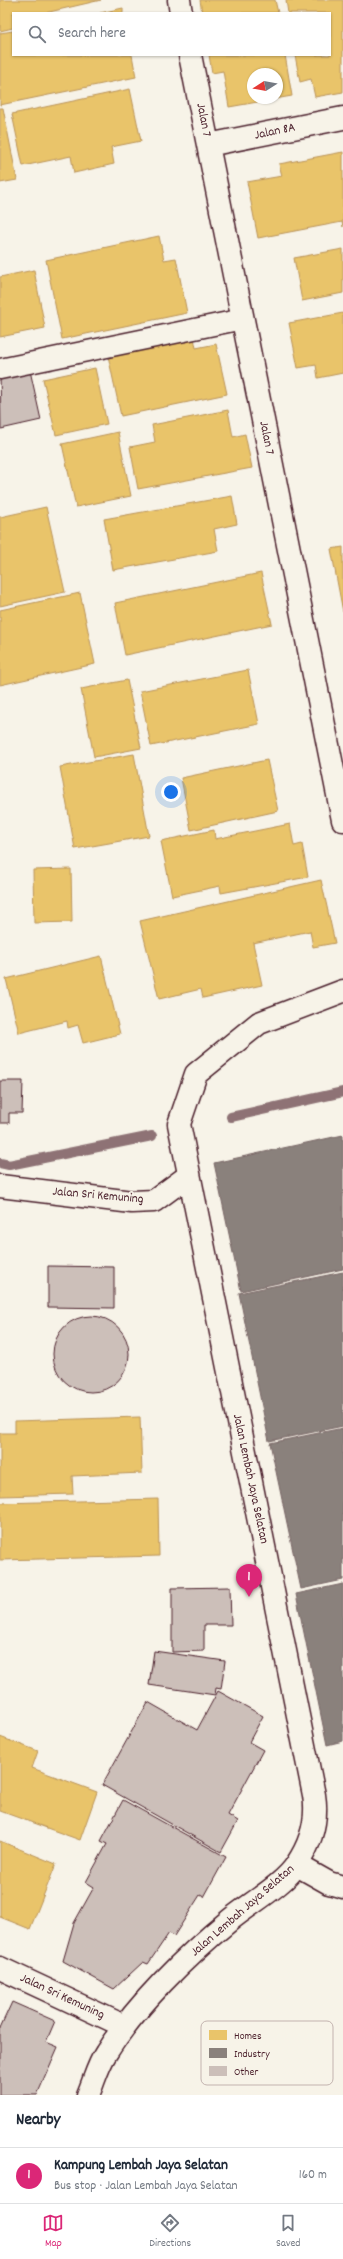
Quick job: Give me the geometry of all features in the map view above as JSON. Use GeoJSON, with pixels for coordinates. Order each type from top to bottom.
{"type":"FeatureCollection","features":[{"type":"Feature","properties":{"kind":"street"},"geometry":{"type":"LineString","coordinates":[[179,0],[181,12]]}},
{"type":"Feature","properties":{"kind":"street","name":"Jalan 7"},"geometry":{"type":"LineString","coordinates":[[190,56],[343,820]]}},
{"type":"Feature","properties":{"kind":"street","name":"Jalan 8A"},"geometry":{"type":"LineString","coordinates":[[208,145],[343,118]]}},
{"type":"Feature","properties":{"kind":"street","name":"Jalan Lembah Jaya Selatan"},"geometry":{"type":"LineString","coordinates":[[88,2095],[105,2055],[124,2026],[168,1978],[229,1921],[286,1877],[297,1865],[313,1832],[316,1808],[314,1795],[188,1176],[179,1124],[196,1074],[259,1022],[343,992]]}},
{"type":"Feature","properties":{"kind":"street","name":"Jalan Sri Kemuning"},"geometry":{"type":"LineString","coordinates":[[0,1186],[132,1202],[154,1201],[188,1176]]}},
{"type":"Feature","properties":{"kind":"street"},"geometry":{"type":"LineString","coordinates":[[297,1865],[329,1883],[343,1887]]}},
{"type":"Feature","properties":{"kind":"street","name":"Jalan Sri Kemuning"},"geometry":{"type":"LineString","coordinates":[[0,1968],[124,2026]]}},
{"type":"Feature","properties":{"kind":"lane"},"geometry":{"type":"LineString","coordinates":[[0,369],[243,319]]}},
{"type":"Feature","properties":{"kind":"building: Homes"},"geometry":{"type":"Polygon","coordinates":[[[0,0],[101,0],[49,12],[12,12],[12,28],[0,31],[0,0]]]}},
{"type":"Feature","properties":{"kind":"building: Homes"},"geometry":{"type":"Polygon","coordinates":[[[200,0],[275,0],[278,12],[202,12],[200,0]]]}},
{"type":"Feature","properties":{"kind":"building: Homes"},"geometry":{"type":"Polygon","coordinates":[[[286,0],[343,0],[343,92],[315,97],[311,79],[300,82],[295,56],[331,56],[331,12],[288,12],[286,0]]]}},
{"type":"Feature","properties":{"kind":"building: Homes"},"geometry":{"type":"Polygon","coordinates":[[[123,8],[123,12],[105,12],[123,8]]]}},
{"type":"Feature","properties":{"kind":"building: Homes"},"geometry":{"type":"Polygon","coordinates":[[[12,31],[12,56],[132,56],[136,77],[0,105],[0,33],[12,31]]]}},
{"type":"Feature","properties":{"kind":"building: Homes"},"geometry":{"type":"Polygon","coordinates":[[[209,56],[285,56],[292,96],[283,98],[283,68],[247,68],[247,104],[229,107],[223,71],[212,73],[209,56]]]}},
{"type":"Feature","properties":{"kind":"building: Homes"},"geometry":{"type":"Polygon","coordinates":[[[130,89],[141,141],[111,147],[114,164],[74,173],[71,156],[23,166],[12,114],[130,89]]]}},
{"type":"Feature","properties":{"kind":"building: Homes"},"geometry":{"type":"Polygon","coordinates":[[[0,108],[3,108],[17,180],[0,183],[0,108]]]}},
{"type":"Feature","properties":{"kind":"building: Homes"},"geometry":{"type":"Polygon","coordinates":[[[343,152],[343,227],[342,222],[258,238],[247,182],[282,176],[279,164],[343,152]]]}},
{"type":"Feature","properties":{"kind":"building: Homes"},"geometry":{"type":"Polygon","coordinates":[[[159,236],[164,260],[176,258],[187,313],[62,339],[46,260],[159,236]]]}},
{"type":"Feature","properties":{"kind":"building: Homes"},"geometry":{"type":"Polygon","coordinates":[[[343,249],[343,293],[302,301],[294,258],[343,249]]]}},
{"type":"Feature","properties":{"kind":"building: Homes"},"geometry":{"type":"Polygon","coordinates":[[[34,270],[45,328],[0,337],[0,277],[34,270]]]}},
{"type":"Feature","properties":{"kind":"building: Homes"},"geometry":{"type":"Polygon","coordinates":[[[343,313],[343,373],[318,378],[316,365],[298,368],[289,323],[343,313]]]}},
{"type":"Feature","properties":{"kind":"building: Homes"},"geometry":{"type":"Polygon","coordinates":[[[193,333],[196,348],[216,344],[227,394],[121,416],[107,351],[193,333]]]}},
{"type":"Feature","properties":{"kind":"building: Homes"},"geometry":{"type":"Polygon","coordinates":[[[95,368],[107,424],[56,435],[43,379],[95,368]]]}},
{"type":"Feature","properties":{"kind":"building: Homes"},"geometry":{"type":"Polygon","coordinates":[[[228,410],[233,437],[245,434],[252,468],[138,489],[130,447],[155,442],[152,425],[228,410]]]}},
{"type":"Feature","properties":{"kind":"building: Homes"},"geometry":{"type":"Polygon","coordinates":[[[118,432],[131,496],[76,507],[62,444],[118,432]]]}},
{"type":"Feature","properties":{"kind":"building: Homes"},"geometry":{"type":"Polygon","coordinates":[[[232,496],[237,524],[214,529],[218,551],[113,570],[104,519],[232,496]]]}},
{"type":"Feature","properties":{"kind":"building: Homes"},"geometry":{"type":"Polygon","coordinates":[[[46,507],[65,592],[0,606],[0,517],[46,507]]]}},
{"type":"Feature","properties":{"kind":"building: Homes"},"geometry":{"type":"Polygon","coordinates":[[[343,547],[343,612],[331,549],[343,547]]]}},
{"type":"Feature","properties":{"kind":"building: Homes"},"geometry":{"type":"Polygon","coordinates":[[[261,573],[272,624],[125,655],[115,603],[261,573]]]}},
{"type":"Feature","properties":{"kind":"building: Homes"},"geometry":{"type":"Polygon","coordinates":[[[80,593],[95,664],[0,685],[0,610],[80,593]]]}},
{"type":"Feature","properties":{"kind":"building: Homes"},"geometry":{"type":"Polygon","coordinates":[[[248,670],[259,724],[151,746],[140,691],[248,670]]]}},
{"type":"Feature","properties":{"kind":"building: Homes"},"geometry":{"type":"Polygon","coordinates":[[[127,680],[141,748],[94,757],[81,689],[127,680]]]}},
{"type":"Feature","properties":{"kind":"building: Homes"},"geometry":{"type":"Polygon","coordinates":[[[134,754],[149,836],[75,849],[60,767],[134,754]]]}},
{"type":"Feature","properties":{"kind":"building: Homes"},"geometry":{"type":"Polygon","coordinates":[[[267,760],[278,811],[191,830],[181,778],[267,760]]]}},
{"type":"Feature","properties":{"kind":"building: Homes"},"geometry":{"type":"Polygon","coordinates":[[[290,824],[294,846],[302,844],[308,877],[221,893],[220,886],[172,896],[161,841],[214,830],[215,839],[290,824]]]}},
{"type":"Feature","properties":{"kind":"building: Homes"},"geometry":{"type":"Polygon","coordinates":[[[71,869],[72,922],[34,923],[33,870],[71,869]]]}},
{"type":"Feature","properties":{"kind":"building: Homes"},"geometry":{"type":"Polygon","coordinates":[[[321,880],[335,943],[313,947],[310,931],[253,943],[262,985],[203,998],[201,989],[159,999],[140,921],[321,880]]]}},
{"type":"Feature","properties":{"kind":"building: Homes"},"geometry":{"type":"Polygon","coordinates":[[[101,956],[120,1034],[83,1043],[78,1025],[68,1028],[67,1021],[19,1033],[6,979],[101,956]]]}},
{"type":"Feature","properties":{"kind":"building: Homes"},"geometry":{"type":"Polygon","coordinates":[[[140,1417],[142,1473],[72,1476],[73,1494],[0,1496],[0,1433],[15,1433],[15,1421],[140,1417]]]}},
{"type":"Feature","properties":{"kind":"building: Homes"},"geometry":{"type":"Polygon","coordinates":[[[158,1499],[159,1556],[0,1560],[0,1503],[158,1499]]]}},
{"type":"Feature","properties":{"kind":"building: Homes"},"geometry":{"type":"Polygon","coordinates":[[[0,1737],[38,1751],[32,1768],[97,1792],[80,1840],[0,1811],[0,1737]]]}},
{"type":"Feature","properties":{"kind":"building: Homes"},"geometry":{"type":"Polygon","coordinates":[[[0,1841],[56,1864],[30,1929],[0,1917],[0,1841]]]}},
{"type":"Feature","properties":{"kind":"building: Industry"},"geometry":{"type":"Polygon","coordinates":[[[343,1135],[343,1269],[241,1291],[214,1163],[343,1135]]]}},
{"type":"Feature","properties":{"kind":"building: Industry"},"geometry":{"type":"Polygon","coordinates":[[[343,1272],[343,1426],[269,1441],[239,1293],[343,1272]]]}},
{"type":"Feature","properties":{"kind":"building: Industry"},"geometry":{"type":"Polygon","coordinates":[[[343,1428],[343,1580],[301,1589],[270,1443],[343,1428]]]}},
{"type":"Feature","properties":{"kind":"building: Industry"},"geometry":{"type":"Polygon","coordinates":[[[343,1584],[343,1741],[327,1745],[296,1594],[343,1584]]]}},
{"type":"Feature","properties":{"kind":"building: Other"},"geometry":{"type":"Polygon","coordinates":[[[29,366],[41,420],[1,429],[0,373],[29,366]]]}},
{"type":"Feature","properties":{"kind":"building: Other"},"geometry":{"type":"Polygon","coordinates":[[[0,1081],[23,1081],[22,1113],[9,1113],[9,1123],[0,1123],[0,1081]]]}},
{"type":"Feature","properties":{"kind":"building: Other"},"geometry":{"type":"Polygon","coordinates":[[[48,1266],[114,1267],[114,1308],[48,1307],[48,1266]]]}},
{"type":"Feature","properties":{"kind":"building: Other"},"geometry":{"type":"Polygon","coordinates":[[[91,1316],[105,1319],[118,1327],[126,1340],[129,1354],[126,1368],[118,1381],[105,1389],[91,1392],[77,1389],[64,1381],[56,1368],[53,1354],[56,1340],[64,1327],[77,1319],[91,1316]]]}},
{"type":"Feature","properties":{"kind":"building: Other"},"geometry":{"type":"Polygon","coordinates":[[[230,1587],[231,1625],[204,1625],[204,1651],[172,1652],[172,1588],[230,1587]]]}},
{"type":"Feature","properties":{"kind":"building: Other"},"geometry":{"type":"Polygon","coordinates":[[[154,1651],[225,1661],[221,1689],[216,1688],[215,1695],[149,1685],[154,1651]]]}},
{"type":"Feature","properties":{"kind":"building: Other"},"geometry":{"type":"Polygon","coordinates":[[[218,1691],[263,1716],[249,1742],[263,1750],[228,1815],[238,1821],[221,1852],[102,1785],[148,1702],[197,1730],[218,1691]]]}},
{"type":"Feature","properties":{"kind":"building: Other"},"geometry":{"type":"Polygon","coordinates":[[[123,1800],[226,1857],[204,1897],[200,1895],[174,1936],[169,1933],[148,1964],[143,1962],[114,1989],[63,1961],[74,1923],[94,1887],[86,1882],[107,1844],[101,1841],[123,1800]]]}},
{"type":"Feature","properties":{"kind":"building: Other"},"geometry":{"type":"Polygon","coordinates":[[[12,2002],[55,2021],[46,2042],[58,2047],[37,2095],[0,2095],[0,2028],[12,2002]]]}},
{"type":"Feature","properties":{"kind":"waterway"},"geometry":{"type":"LineString","coordinates":[[231,1117],[343,1092]]}},
{"type":"Feature","properties":{"kind":"waterway"},"geometry":{"type":"LineString","coordinates":[[0,1163],[9,1165],[152,1136]]}},
{"type":"Feature","properties":{"kind":"place","name":"Kampung Lembah Jaya Selatan"},"geometry":{"type":"Point","coordinates":[249,1597]}}]}
